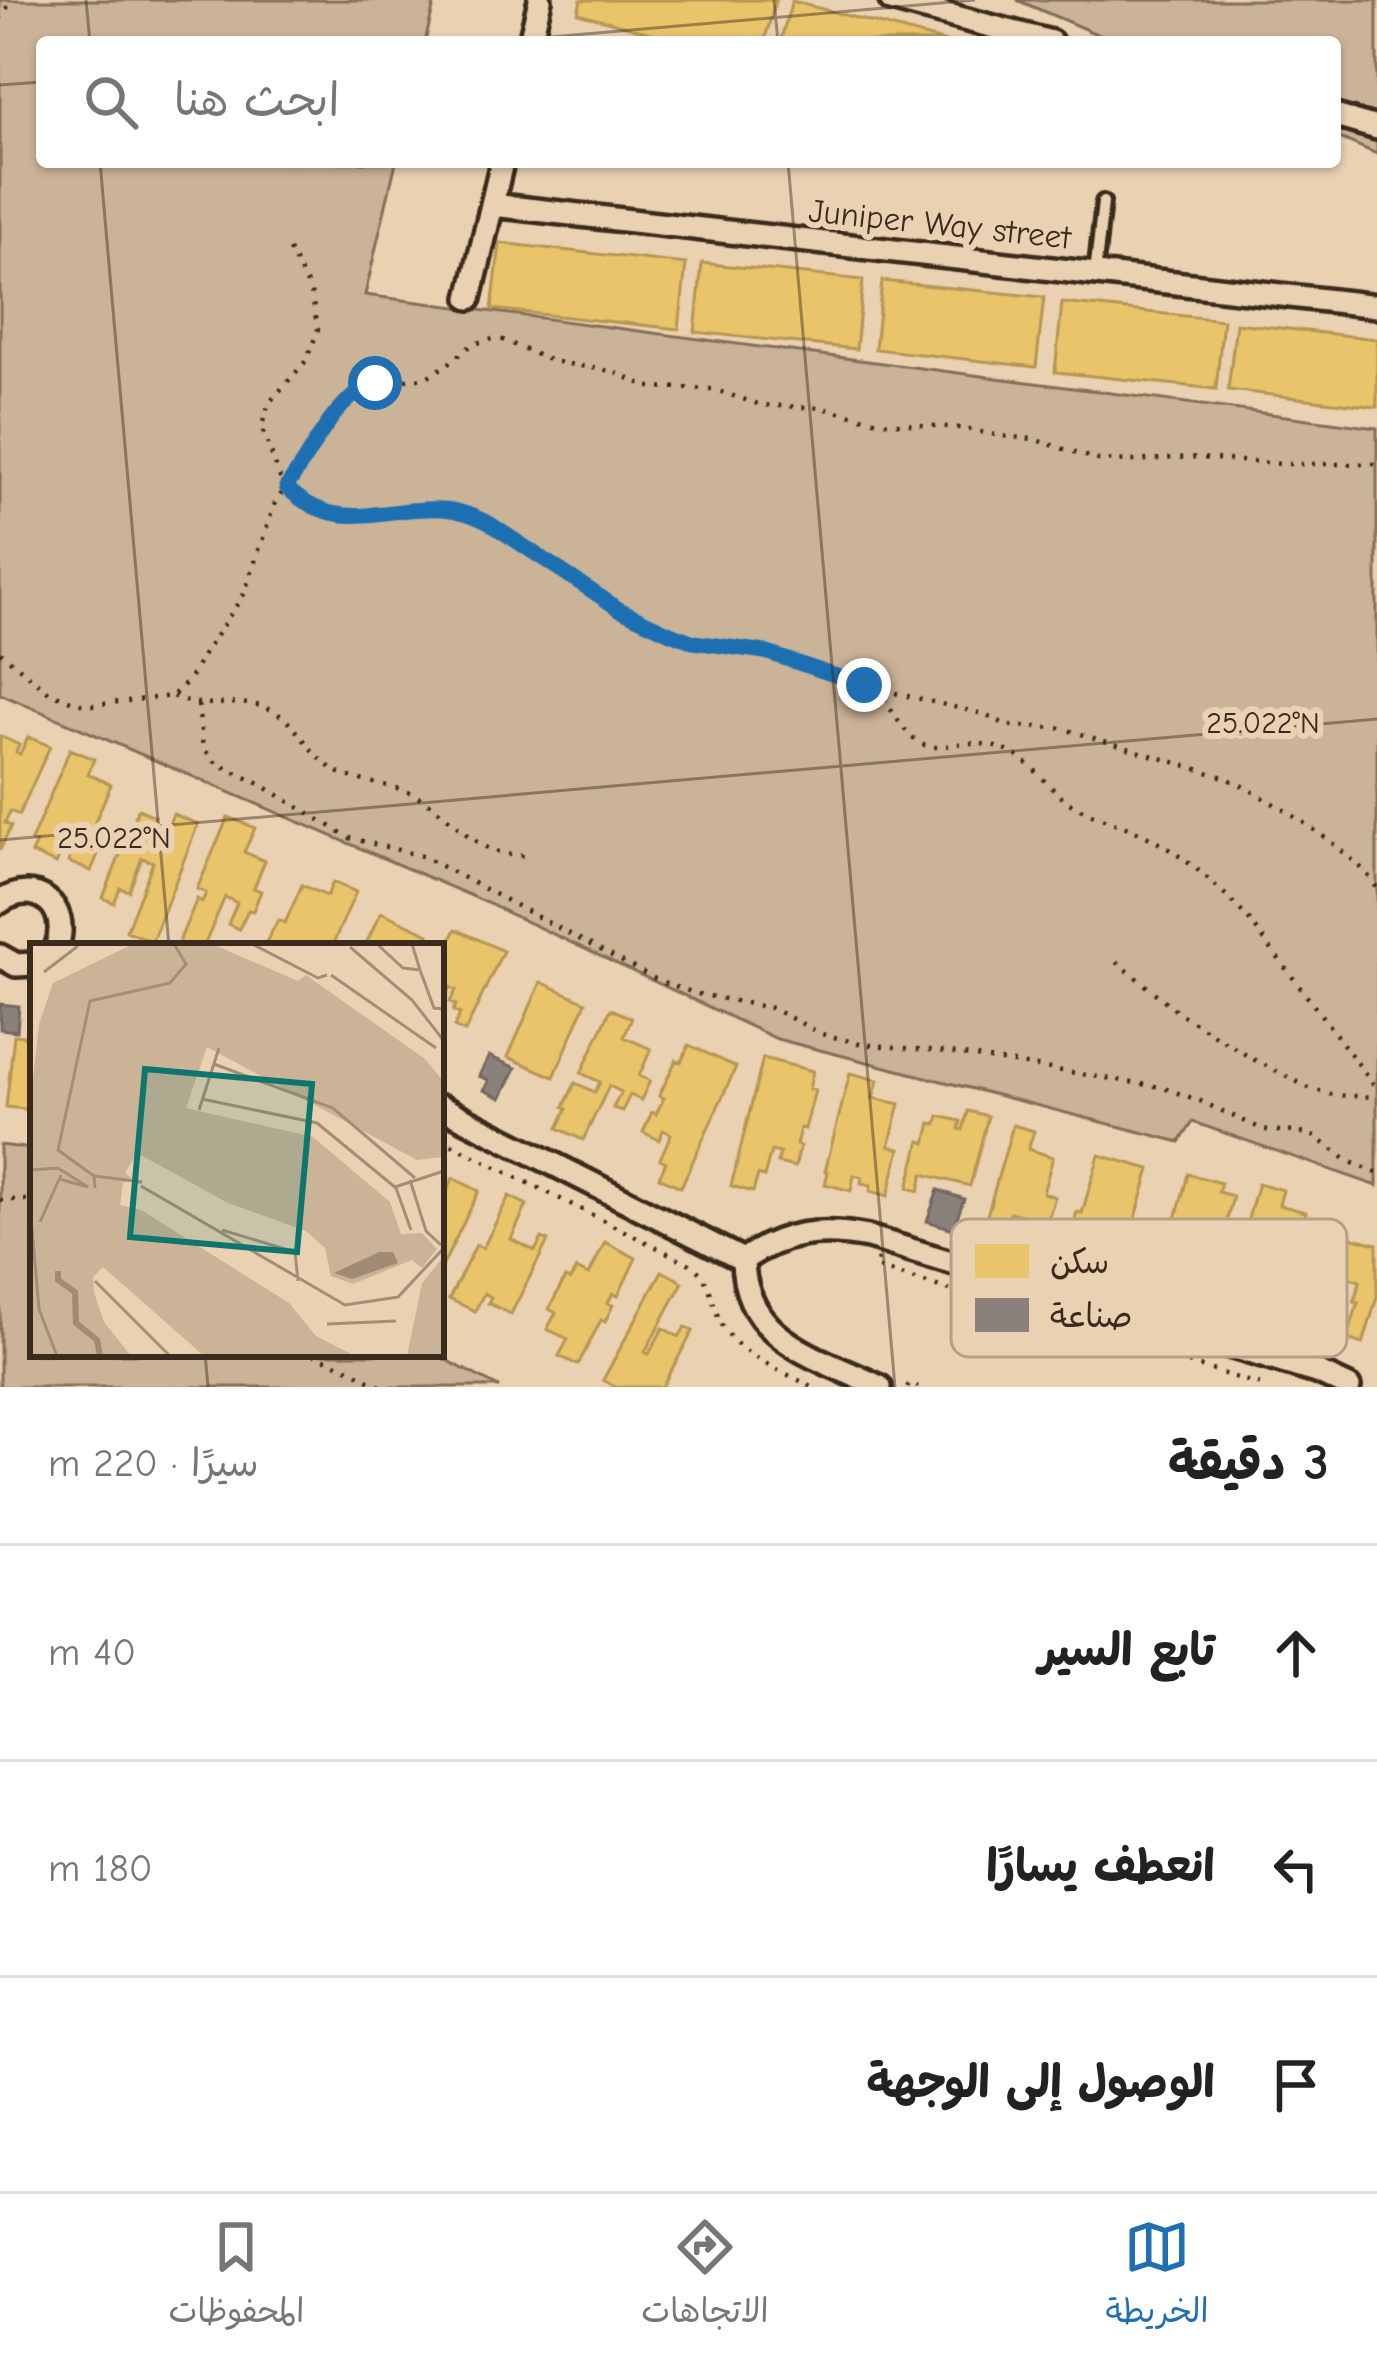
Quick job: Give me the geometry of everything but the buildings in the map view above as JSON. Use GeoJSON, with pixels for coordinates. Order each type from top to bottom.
{"type":"FeatureCollection","features":[{"type":"Feature","properties":{"kind":"street"},"geometry":{"type":"LineString","coordinates":[[531,36],[540,0]]}},
{"type":"Feature","properties":{"kind":"street"},"geometry":{"type":"LineString","coordinates":[[891,0],[1028,36]]}},
{"type":"Feature","properties":{"kind":"street"},"geometry":{"type":"LineString","coordinates":[[1341,118],[1377,128]]}},
{"type":"Feature","properties":{"kind":"street"},"geometry":{"type":"LineString","coordinates":[[470,298],[501,168]]}},
{"type":"Feature","properties":{"kind":"street","name":"Juniper Way street"},"geometry":{"type":"LineString","coordinates":[[492,205],[1377,306]]}},
{"type":"Feature","properties":{"kind":"street"},"geometry":{"type":"LineString","coordinates":[[0,880],[10,897],[39,895],[57,911],[61,922],[58,943]]}},
{"type":"Feature","properties":{"kind":"street"},"geometry":{"type":"LineString","coordinates":[[0,956],[16,965],[30,964]]}},
{"type":"Feature","properties":{"kind":"street"},"geometry":{"type":"LineString","coordinates":[[444,1109],[743,1260]]}},
{"type":"Feature","properties":{"kind":"street"},"geometry":{"type":"LineString","coordinates":[[743,1260],[802,1233],[845,1233],[951,1262]]}},
{"type":"Feature","properties":{"kind":"street"},"geometry":{"type":"LineString","coordinates":[[743,1260],[747,1294],[764,1324],[791,1344],[880,1387]]}},
{"type":"Feature","properties":{"kind":"street"},"geometry":{"type":"LineString","coordinates":[[1268,1357],[1348,1387]]}},
{"type":"Feature","properties":{"kind":"lane","name":"Juniper Way street"},"geometry":{"type":"LineString","coordinates":[[1095,274],[1103,202]]}},
{"type":"Feature","properties":{"kind":"path"},"geometry":{"type":"LineString","coordinates":[[0,19],[12,0]]}},
{"type":"Feature","properties":{"kind":"path"},"geometry":{"type":"LineString","coordinates":[[289,250],[310,292],[318,330],[306,361],[269,403],[263,422],[276,468],[286,487],[304,501],[360,517],[428,509],[467,513],[619,609],[694,642],[765,652],[1010,726],[1060,728],[1224,777],[1296,818],[1361,866],[1377,889]]}},
{"type":"Feature","properties":{"kind":"path"},"geometry":{"type":"LineString","coordinates":[[172,696],[189,680],[244,594],[268,518],[336,412],[353,394],[375,383],[424,377],[472,344],[493,339],[551,361],[611,371],[649,387],[712,389],[761,405],[821,408],[883,422],[1033,439],[1098,460],[1377,464]]}},
{"type":"Feature","properties":{"kind":"path"},"geometry":{"type":"LineString","coordinates":[[0,652],[49,692],[78,704],[172,696],[198,705],[243,703],[275,712],[333,769],[410,792],[479,845],[524,856]]}},
{"type":"Feature","properties":{"kind":"path"},"geometry":{"type":"LineString","coordinates":[[878,689],[916,741],[933,748],[982,744],[1012,754],[1038,771],[1073,805],[1145,836],[1192,865],[1250,921],[1377,1093]]}},
{"type":"Feature","properties":{"kind":"path"},"geometry":{"type":"LineString","coordinates":[[198,705],[203,748],[216,763],[350,838],[422,856],[673,987],[770,1007],[822,1034],[861,1045],[939,1051],[1162,1087],[1264,1130],[1316,1137],[1348,1162],[1377,1173]]}},
{"type":"Feature","properties":{"kind":"path"},"geometry":{"type":"LineString","coordinates":[[1117,962],[1181,1014],[1309,1088],[1333,1095],[1377,1093]]}},
{"type":"Feature","properties":{"kind":"path"},"geometry":{"type":"LineString","coordinates":[[444,1141],[689,1264],[707,1280],[718,1316],[738,1347],[812,1387]]}},
{"type":"Feature","properties":{"kind":"path"},"geometry":{"type":"LineString","coordinates":[[883,1242],[875,1268],[951,1291]]}},
{"type":"Feature","properties":{"kind":"path"},"geometry":{"type":"LineString","coordinates":[[319,1357],[382,1387]]}},
{"type":"Feature","properties":{"kind":"path"},"geometry":{"type":"LineString","coordinates":[[1168,1357],[1267,1387]]}},
{"type":"Feature","properties":{"kind":"path"},"geometry":{"type":"LineString","coordinates":[[907,1387],[910,1383],[918,1387]]}},
{"type":"Feature","properties":{"kind":"shaded area"},"geometry":{"type":"Polygon","coordinates":[[[0,0],[435,0],[426,36],[36,36],[36,168],[395,168],[365,295],[1377,428],[1377,1186],[1193,1122],[1180,1142],[777,1039],[474,897],[0,694],[0,0]]]}},
{"type":"Feature","properties":{"kind":"shaded area"},"geometry":{"type":"Polygon","coordinates":[[[1017,0],[1377,0],[1377,154],[1341,139],[1341,36],[1101,36],[1017,0]]]}},
{"type":"Feature","properties":{"kind":"shaded area"},"geometry":{"type":"Polygon","coordinates":[[[0,1145],[30,1149],[30,1357],[440,1357],[499,1387],[0,1387],[0,1145]]]}},
{"type":"Feature","properties":{"kind":"route"},"geometry":{"type":"LineString","coordinates":[[375,383],[353,394],[336,412],[286,487],[304,501],[350,517],[428,509],[467,513],[619,609],[670,633],[694,642],[765,652],[864,685]]}}]}
